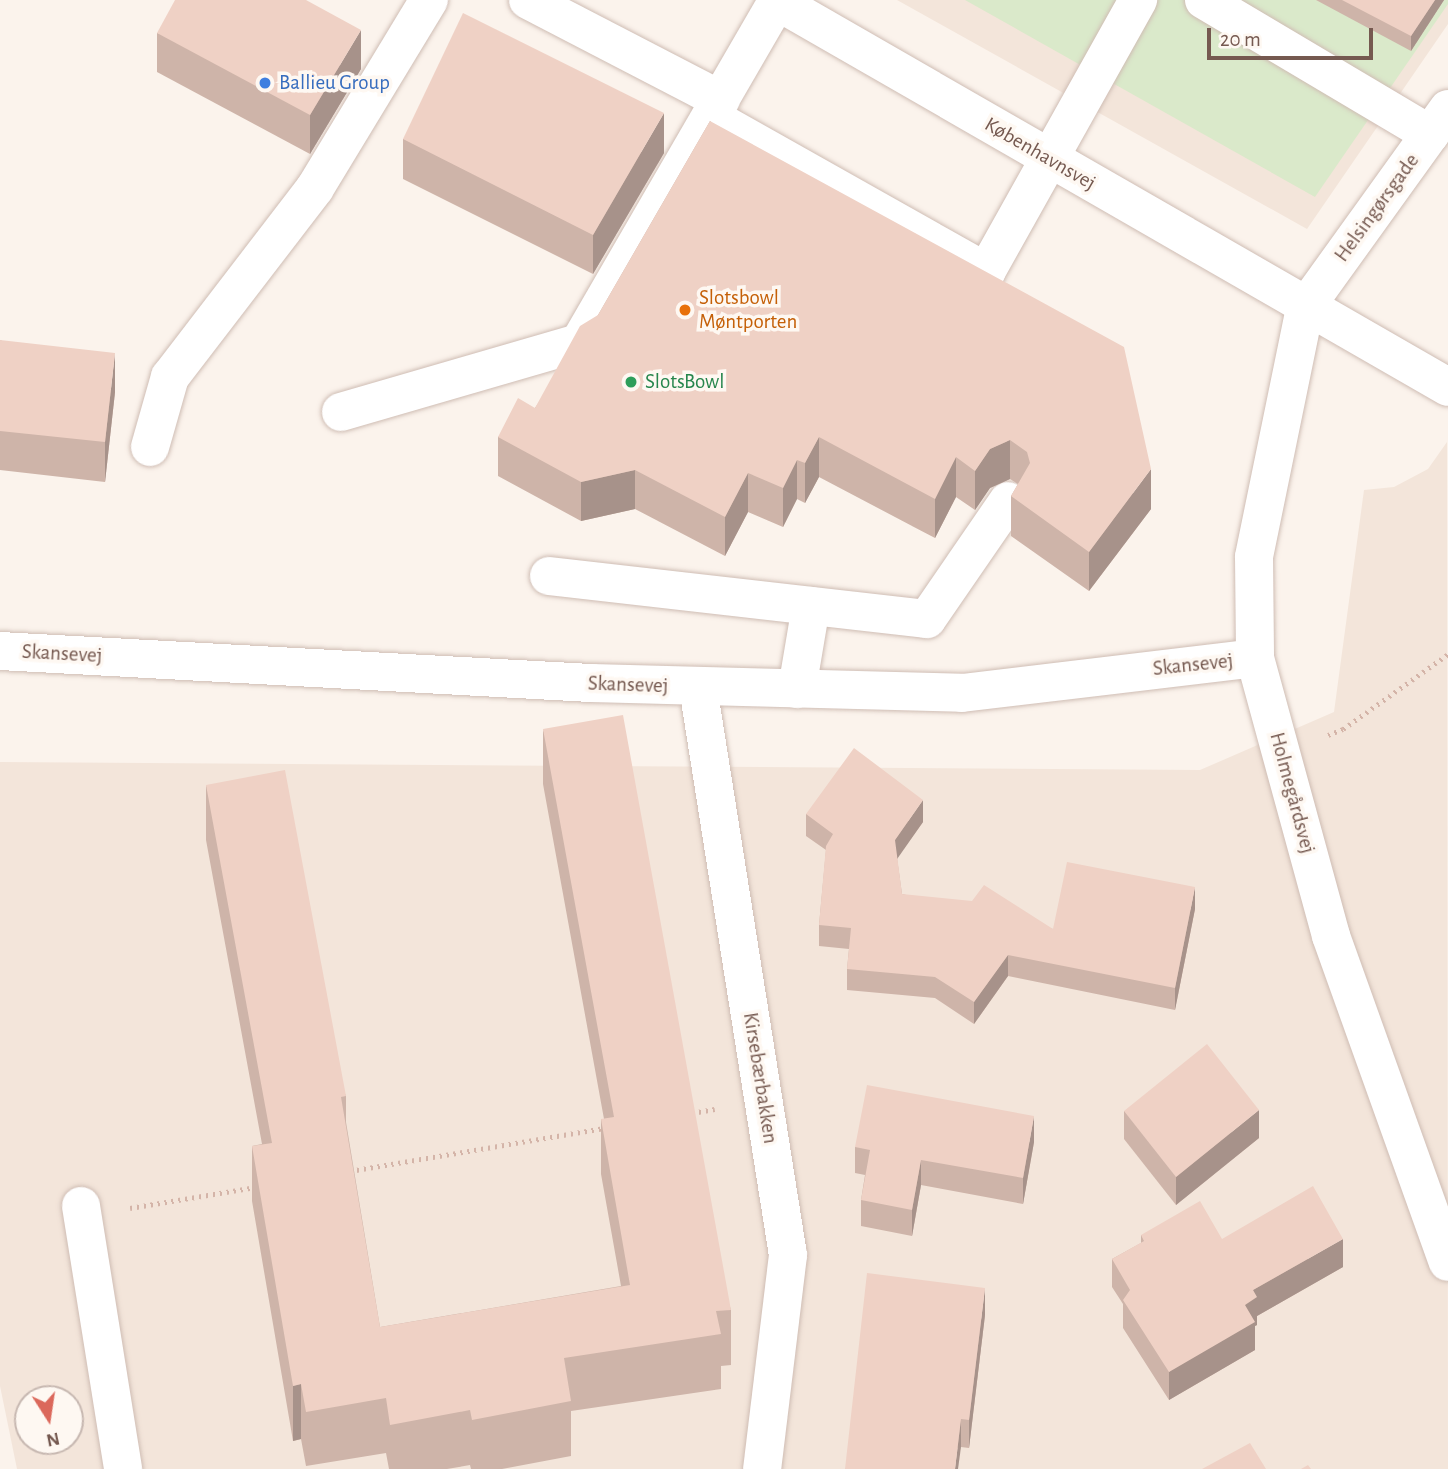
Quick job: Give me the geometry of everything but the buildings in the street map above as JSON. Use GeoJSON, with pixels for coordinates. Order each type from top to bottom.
{"type":"FeatureCollection","features":[{"type":"Feature","properties":{"kind":"street"},"geometry":{"type":"LineString","coordinates":[[150,447],[170,377],[315,188],[429,0]]}},
{"type":"Feature","properties":{"kind":"street"},"geometry":{"type":"LineString","coordinates":[[528,0],[716,108],[986,272],[1138,0]]}},
{"type":"Feature","properties":{"kind":"street"},"geometry":{"type":"LineString","coordinates":[[1204,0],[1439,121]]}},
{"type":"Feature","properties":{"kind":"street"},"geometry":{"type":"LineString","coordinates":[[341,412],[579,343],[776,1]]}},
{"type":"Feature","properties":{"kind":"street","name":"Københavnsvej"},"geometry":{"type":"LineString","coordinates":[[776,1],[1306,308],[1448,387]]}},
{"type":"Feature","properties":{"kind":"street","name":"Helsingørsgade"},"geometry":{"type":"LineString","coordinates":[[1306,308],[1439,121]]}},
{"type":"Feature","properties":{"kind":"street","name":"Holmegårdsvej"},"geometry":{"type":"LineString","coordinates":[[1306,308],[1254,557],[1255,658],[1331,936],[1448,1262]]}},
{"type":"Feature","properties":{"kind":"street"},"geometry":{"type":"LineString","coordinates":[[549,576],[927,619],[1008,501]]}},
{"type":"Feature","properties":{"kind":"street"},"geometry":{"type":"LineString","coordinates":[[797,689],[811,606]]}},
{"type":"Feature","properties":{"kind":"street","name":"Skansevej"},"geometry":{"type":"LineString","coordinates":[[0,651],[698,687],[962,693],[1255,658]]}},
{"type":"Feature","properties":{"kind":"street","name":"Kirsebærbakken"},"geometry":{"type":"LineString","coordinates":[[698,687],[788,1255],[762,1469]]}},
{"type":"Feature","properties":{"kind":"street"},"geometry":{"type":"LineString","coordinates":[[82,1211],[123,1469]]}},
{"type":"Feature","properties":{"kind":"path"},"geometry":{"type":"LineString","coordinates":[[1280,751],[1343,729],[1448,654]]}},
{"type":"Feature","properties":{"kind":"path"},"geometry":{"type":"LineString","coordinates":[[682,1115],[764,1101]]}},
{"type":"Feature","properties":{"kind":"path"},"geometry":{"type":"LineString","coordinates":[[341,1172],[614,1126]]}},
{"type":"Feature","properties":{"kind":"path"},"geometry":{"type":"LineString","coordinates":[[82,1211],[260,1186]]}},
{"type":"Feature","properties":{"kind":"shaded area"},"geometry":{"type":"Polygon","coordinates":[[[897,0],[1448,0],[1448,24],[1307,229],[897,0]]]}},
{"type":"Feature","properties":{"kind":"shaded area"},"geometry":{"type":"Polygon","coordinates":[[[1447,442],[1448,1469],[17,1469],[14,1455],[84,1455],[84,1385],[14,1385],[14,1454],[0,1386],[0,762],[1200,770],[1334,712],[1364,490],[1394,487],[1428,469],[1447,442]]]}},
{"type":"Feature","properties":{"kind":"green space"},"geometry":{"type":"Polygon","coordinates":[[[965,0],[1448,0],[1448,4],[1315,197],[965,0]]]}},
{"type":"Feature","properties":{"kind":"place","name":"Ballieu Group"},"geometry":{"type":"Point","coordinates":[265,83]}},
{"type":"Feature","properties":{"kind":"place","name":"Slotsbowl Møntporten"},"geometry":{"type":"Point","coordinates":[685,310]}},
{"type":"Feature","properties":{"kind":"place","name":"SlotsBowl"},"geometry":{"type":"Point","coordinates":[631,382]}}]}
